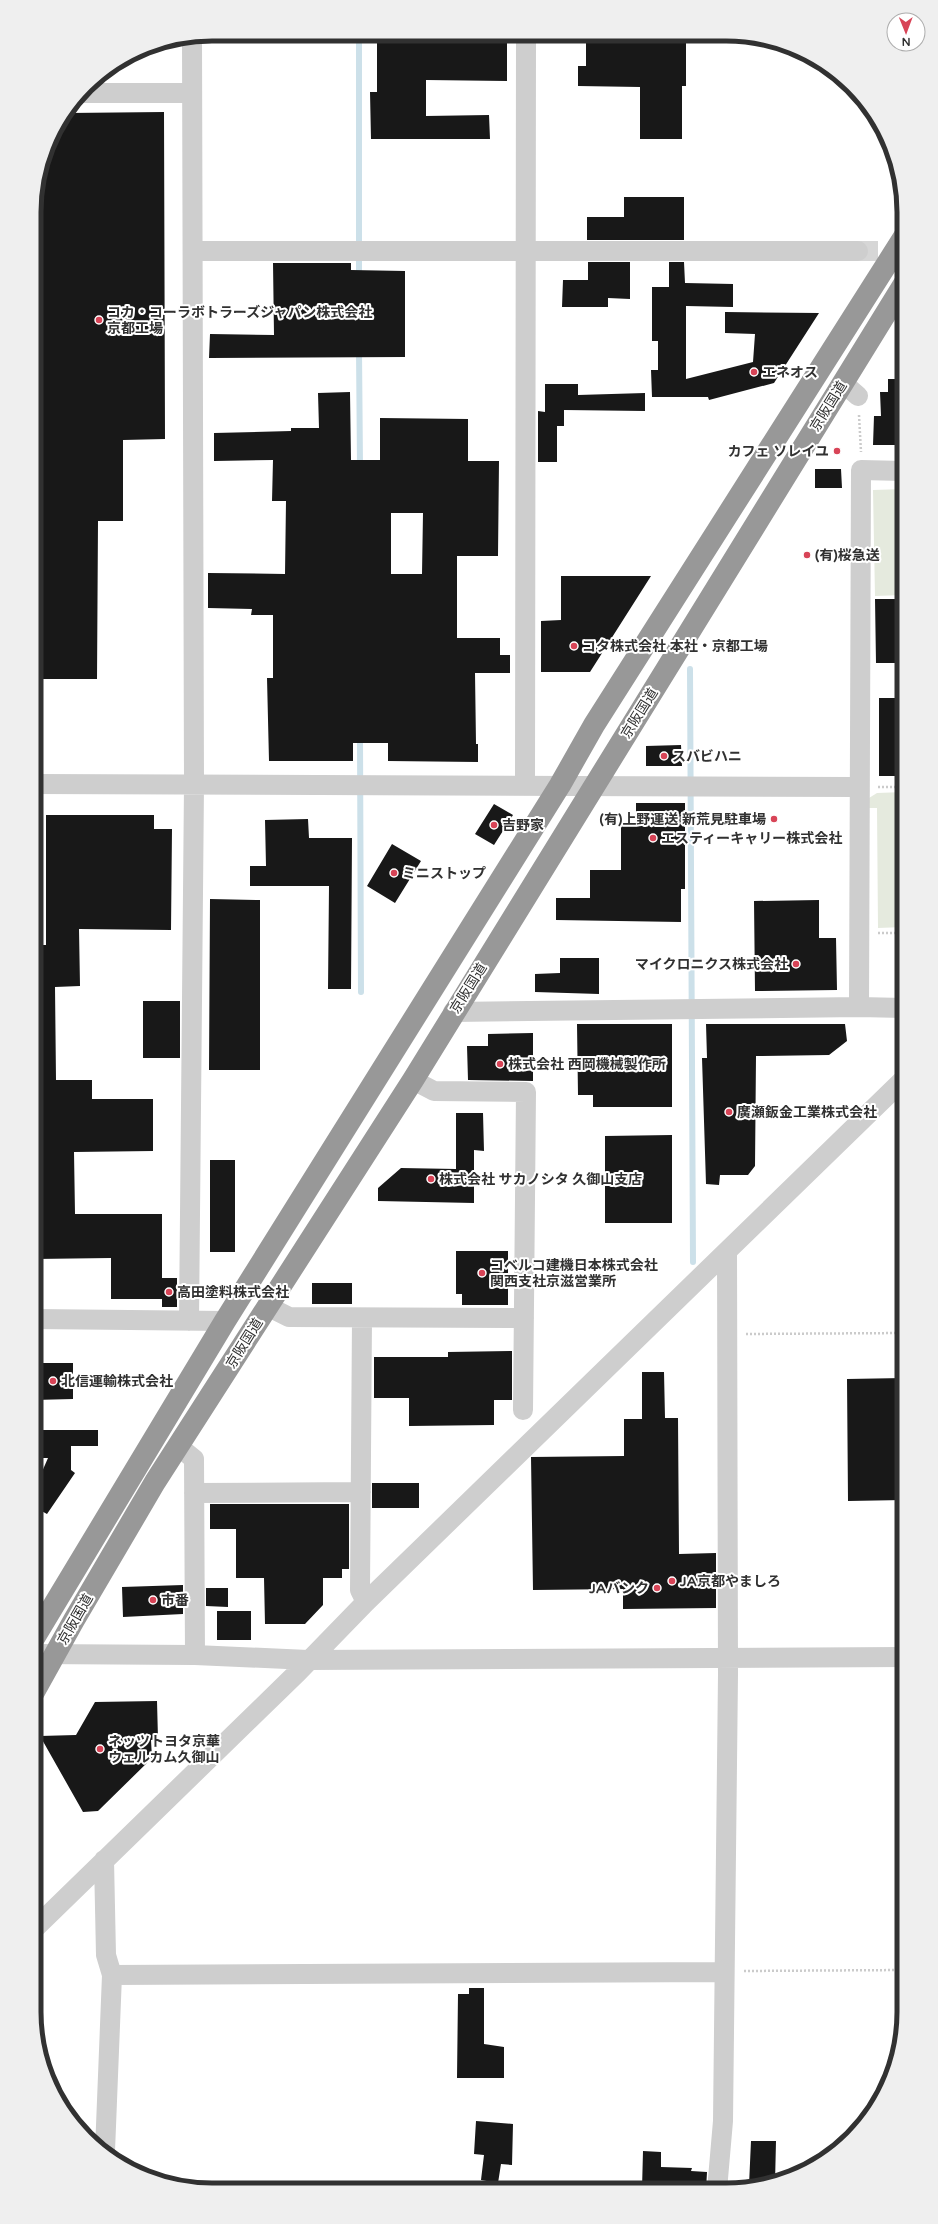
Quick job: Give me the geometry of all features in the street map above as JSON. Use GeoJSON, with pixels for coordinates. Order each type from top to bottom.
{"type":"FeatureCollection","features":[{"type":"Feature","properties":{"kind":"highway","name":"京阪国道"},"geometry":{"type":"LineString","coordinates":[[41,1626],[225,1321],[560,785],[594,725],[897,248]]}},
{"type":"Feature","properties":{"kind":"highway","name":"京阪国道"},"geometry":{"type":"LineString","coordinates":[[41,1665],[44,1654],[413,1080],[453,1012],[594,786],[851,390],[897,298]]}},
{"type":"Feature","properties":{"kind":"street"},"geometry":{"type":"LineString","coordinates":[[525,785],[526,41]]}},
{"type":"Feature","properties":{"kind":"street"},"geometry":{"type":"LineString","coordinates":[[189,1321],[194,785],[192,42]]}},
{"type":"Feature","properties":{"kind":"street"},"geometry":{"type":"LineString","coordinates":[[89,93],[192,93]]}},
{"type":"Feature","properties":{"kind":"street"},"geometry":{"type":"LineString","coordinates":[[193,251],[858,251]]}},
{"type":"Feature","properties":{"kind":"street"},"geometry":{"type":"LineString","coordinates":[[859,1007],[861,470],[897,471]]}},
{"type":"Feature","properties":{"kind":"street"},"geometry":{"type":"LineString","coordinates":[[41,784],[859,787]]}},
{"type":"Feature","properties":{"kind":"street"},"geometry":{"type":"LineString","coordinates":[[453,1012],[859,1007],[897,1008]]}},
{"type":"Feature","properties":{"kind":"street"},"geometry":{"type":"LineString","coordinates":[[413,1080],[434,1091],[526,1092],[523,1410]]}},
{"type":"Feature","properties":{"kind":"street"},"geometry":{"type":"LineString","coordinates":[[41,1922],[366,1602],[897,1086]]}},
{"type":"Feature","properties":{"kind":"street"},"geometry":{"type":"LineString","coordinates":[[718,2183],[723,2120],[728,1658],[727,1251]]}},
{"type":"Feature","properties":{"kind":"street"},"geometry":{"type":"LineString","coordinates":[[268,1306],[288,1317],[524,1318]]}},
{"type":"Feature","properties":{"kind":"street"},"geometry":{"type":"LineString","coordinates":[[362,1318],[360,1590],[366,1602]]}},
{"type":"Feature","properties":{"kind":"street"},"geometry":{"type":"LineString","coordinates":[[41,1319],[225,1321]]}},
{"type":"Feature","properties":{"kind":"street"},"geometry":{"type":"LineString","coordinates":[[178,1446],[194,1459],[195,1656]]}},
{"type":"Feature","properties":{"kind":"street"},"geometry":{"type":"LineString","coordinates":[[194,1493],[361,1492]]}},
{"type":"Feature","properties":{"kind":"street"},"geometry":{"type":"LineString","coordinates":[[44,1654],[195,1656],[308,1660],[897,1657]]}},
{"type":"Feature","properties":{"kind":"street"},"geometry":{"type":"LineString","coordinates":[[104,1860],[106,1954],[112,1975],[105,2146]]}},
{"type":"Feature","properties":{"kind":"street"},"geometry":{"type":"LineString","coordinates":[[112,1975],[724,1972]]}},
{"type":"Feature","properties":{"kind":"path"},"geometry":{"type":"LineString","coordinates":[[851,390],[861,470]]}},
{"type":"Feature","properties":{"kind":"path"},"geometry":{"type":"LineString","coordinates":[[859,787],[897,787]]}},
{"type":"Feature","properties":{"kind":"path"},"geometry":{"type":"LineString","coordinates":[[859,933],[897,933]]}},
{"type":"Feature","properties":{"kind":"path"},"geometry":{"type":"LineString","coordinates":[[727,1335],[897,1333]]}},
{"type":"Feature","properties":{"kind":"path"},"geometry":{"type":"LineString","coordinates":[[724,1972],[897,1970]]}},
{"type":"Feature","properties":{"kind":"shaded area"},"geometry":{"type":"Polygon","coordinates":[[[897,489],[897,595],[875,596],[873,490],[897,489]]]}},
{"type":"Feature","properties":{"kind":"shaded area"},"geometry":{"type":"Polygon","coordinates":[[[897,792],[897,927],[878,928],[877,808],[869,808],[869,798],[877,793],[897,792]]]}},
{"type":"Feature","properties":{"kind":"building"},"geometry":{"type":"Polygon","coordinates":[[[377,41],[507,41],[507,81],[426,80],[426,116],[489,115],[490,139],[371,139],[370,92],[377,92],[377,41]]]}},
{"type":"Feature","properties":{"kind":"building"},"geometry":{"type":"Polygon","coordinates":[[[586,41],[686,41],[686,86],[682,86],[682,139],[640,139],[640,87],[578,86],[578,66],[586,66],[586,41]]]}},
{"type":"Feature","properties":{"kind":"building","name":"コカ・コーラボトラーズジャパン株式会社 京都工場"},"geometry":{"type":"Polygon","coordinates":[[[164,112],[165,439],[123,440],[123,521],[98,521],[97,679],[41,679],[41,201],[44,179],[50,157],[59,136],[73,113],[164,112]]]}},
{"type":"Feature","properties":{"kind":"building"},"geometry":{"type":"Polygon","coordinates":[[[624,197],[684,197],[684,240],[587,240],[587,217],[624,217],[624,197]]]}},
{"type":"Feature","properties":{"kind":"building"},"geometry":{"type":"Polygon","coordinates":[[[588,262],[630,262],[630,299],[608,298],[608,307],[562,307],[563,280],[588,280],[588,262]]]}},
{"type":"Feature","properties":{"kind":"building"},"geometry":{"type":"Polygon","coordinates":[[[669,262],[684,262],[685,283],[733,284],[733,307],[686,306],[686,379],[753,362],[755,334],[725,333],[725,312],[819,313],[774,383],[709,400],[708,397],[652,397],[651,370],[658,370],[658,341],[652,341],[652,287],[669,287],[669,262]]]}},
{"type":"Feature","properties":{"kind":"building"},"geometry":{"type":"Polygon","coordinates":[[[273,263],[351,263],[351,270],[405,271],[405,357],[209,358],[210,334],[274,335],[273,263]]]}},
{"type":"Feature","properties":{"kind":"building"},"geometry":{"type":"Polygon","coordinates":[[[888,379],[897,379],[897,445],[873,445],[874,416],[881,416],[880,392],[888,392],[888,379]]]}},
{"type":"Feature","properties":{"kind":"building"},"geometry":{"type":"Polygon","coordinates":[[[545,384],[578,384],[578,395],[645,393],[645,411],[564,410],[564,426],[557,426],[557,462],[538,462],[538,411],[545,412],[545,384]]]}},
{"type":"Feature","properties":{"kind":"building"},"geometry":{"type":"Polygon","coordinates":[[[350,392],[351,460],[380,460],[380,418],[468,419],[468,461],[499,461],[498,556],[457,556],[457,638],[500,638],[500,655],[510,655],[510,673],[475,673],[476,744],[478,744],[478,762],[388,761],[388,743],[353,743],[353,761],[269,761],[267,678],[273,678],[273,615],[251,615],[252,609],[208,608],[208,573],[285,574],[286,501],[272,501],[273,460],[214,461],[214,433],[291,431],[291,428],[319,428],[318,393],[350,392]],[[391,513],[391,574],[422,574],[423,513],[391,513]]]}},
{"type":"Feature","properties":{"kind":"building"},"geometry":{"type":"Polygon","coordinates":[[[815,469],[841,469],[842,488],[815,488],[815,469]]]}},
{"type":"Feature","properties":{"kind":"building","name":"コタ株式会社 本社・京都工場"},"geometry":{"type":"Polygon","coordinates":[[[561,576],[651,576],[590,672],[541,672],[541,621],[561,620],[561,576]]]}},
{"type":"Feature","properties":{"kind":"building"},"geometry":{"type":"Polygon","coordinates":[[[875,599],[897,599],[897,663],[876,663],[875,599]]]}},
{"type":"Feature","properties":{"kind":"building"},"geometry":{"type":"Polygon","coordinates":[[[879,698],[897,698],[897,776],[879,776],[879,698]]]}},
{"type":"Feature","properties":{"kind":"building","name":"スバビハニ"},"geometry":{"type":"Polygon","coordinates":[[[681,745],[682,766],[646,766],[646,746],[681,745]]]}},
{"type":"Feature","properties":{"kind":"building"},"geometry":{"type":"Polygon","coordinates":[[[636,803],[685,803],[685,889],[681,889],[681,922],[556,920],[556,898],[590,898],[590,870],[621,870],[621,821],[636,821],[636,803]]]}},
{"type":"Feature","properties":{"kind":"building","name":"吉野家"},"geometry":{"type":"Polygon","coordinates":[[[494,804],[513,815],[494,845],[475,834],[494,804]]]}},
{"type":"Feature","properties":{"kind":"building"},"geometry":{"type":"Polygon","coordinates":[[[46,815],[154,815],[154,829],[172,829],[171,930],[79,929],[80,986],[55,987],[56,1080],[92,1080],[92,1099],[153,1099],[153,1151],[74,1152],[75,1214],[162,1214],[162,1278],[177,1278],[177,1307],[162,1307],[162,1299],[111,1299],[111,1258],[41,1259],[41,945],[46,945],[46,815]]]}},
{"type":"Feature","properties":{"kind":"building"},"geometry":{"type":"Polygon","coordinates":[[[308,819],[309,838],[352,838],[351,989],[328,989],[329,886],[250,886],[250,866],[266,866],[265,820],[308,819]]]}},
{"type":"Feature","properties":{"kind":"building","name":"ミニストップ"},"geometry":{"type":"Polygon","coordinates":[[[392,844],[421,861],[395,903],[367,886],[392,844]]]}},
{"type":"Feature","properties":{"kind":"building"},"geometry":{"type":"Polygon","coordinates":[[[210,899],[260,900],[260,1070],[209,1070],[210,899]]]}},
{"type":"Feature","properties":{"kind":"building","name":"マイクロニクス株式会社"},"geometry":{"type":"Polygon","coordinates":[[[819,900],[819,938],[836,938],[837,990],[755,991],[754,901],[819,900]]]}},
{"type":"Feature","properties":{"kind":"building"},"geometry":{"type":"Polygon","coordinates":[[[560,958],[599,958],[599,994],[535,992],[535,974],[560,973],[560,958]]]}},
{"type":"Feature","properties":{"kind":"building"},"geometry":{"type":"Polygon","coordinates":[[[143,1001],[180,1001],[180,1058],[143,1058],[143,1001]]]}},
{"type":"Feature","properties":{"kind":"building"},"geometry":{"type":"Polygon","coordinates":[[[577,1024],[672,1024],[672,1107],[593,1107],[593,1095],[578,1095],[577,1024]]]}},
{"type":"Feature","properties":{"kind":"building","name":"廣瀬鈑金工業株式会社"},"geometry":{"type":"Polygon","coordinates":[[[706,1024],[845,1024],[847,1041],[829,1055],[756,1056],[755,1166],[748,1175],[720,1175],[719,1185],[706,1184],[702,1058],[707,1058],[706,1024]]]}},
{"type":"Feature","properties":{"kind":"building","name":"株式会社 西岡機械製作所"},"geometry":{"type":"Polygon","coordinates":[[[533,1033],[533,1081],[468,1080],[467,1046],[488,1046],[488,1034],[533,1033]]]}},
{"type":"Feature","properties":{"kind":"building","name":"株式会社 サカノシタ 久御山支店"},"geometry":{"type":"Polygon","coordinates":[[[456,1113],[483,1113],[484,1151],[474,1150],[474,1203],[378,1201],[378,1188],[401,1168],[456,1169],[456,1113]]]}},
{"type":"Feature","properties":{"kind":"building"},"geometry":{"type":"Polygon","coordinates":[[[672,1135],[672,1223],[605,1223],[605,1136],[672,1135]]]}},
{"type":"Feature","properties":{"kind":"building"},"geometry":{"type":"Polygon","coordinates":[[[210,1160],[235,1160],[235,1252],[210,1252],[210,1160]]]}},
{"type":"Feature","properties":{"kind":"building","name":"コベルコ建機日本株式会社 関西支社京滋営業所"},"geometry":{"type":"Polygon","coordinates":[[[456,1251],[508,1251],[508,1305],[462,1305],[462,1294],[456,1294],[456,1251]]]}},
{"type":"Feature","properties":{"kind":"building"},"geometry":{"type":"Polygon","coordinates":[[[312,1283],[352,1283],[352,1304],[312,1304],[312,1283]]]}},
{"type":"Feature","properties":{"kind":"building"},"geometry":{"type":"Polygon","coordinates":[[[512,1351],[512,1400],[494,1400],[494,1425],[409,1426],[409,1398],[374,1398],[374,1357],[448,1357],[448,1352],[512,1351]]]}},
{"type":"Feature","properties":{"kind":"building","name":"北信運輸株式会社"},"geometry":{"type":"Polygon","coordinates":[[[41,1363],[73,1363],[73,1399],[41,1400],[41,1363]]]}},
{"type":"Feature","properties":{"kind":"building"},"geometry":{"type":"Polygon","coordinates":[[[642,1372],[664,1372],[665,1418],[678,1418],[679,1554],[716,1553],[716,1608],[623,1609],[623,1589],[533,1590],[531,1457],[624,1456],[624,1419],[642,1419],[642,1372]]]}},
{"type":"Feature","properties":{"kind":"building"},"geometry":{"type":"Polygon","coordinates":[[[897,1378],[897,1500],[848,1501],[847,1379],[897,1378]]]}},
{"type":"Feature","properties":{"kind":"building"},"geometry":{"type":"Polygon","coordinates":[[[41,1430],[98,1430],[98,1446],[71,1446],[71,1470],[75,1473],[47,1514],[41,1511],[41,1474],[48,1458],[41,1458],[41,1430]]]}},
{"type":"Feature","properties":{"kind":"building"},"geometry":{"type":"Polygon","coordinates":[[[372,1483],[419,1483],[419,1508],[372,1508],[372,1483]]]}},
{"type":"Feature","properties":{"kind":"building"},"geometry":{"type":"Polygon","coordinates":[[[210,1504],[349,1504],[349,1569],[342,1569],[342,1578],[323,1578],[323,1605],[305,1624],[265,1624],[264,1578],[236,1578],[236,1529],[210,1529],[210,1504]]]}},
{"type":"Feature","properties":{"kind":"building","name":"市番"},"geometry":{"type":"Polygon","coordinates":[[[183,1585],[183,1614],[123,1617],[122,1587],[183,1585]]]}},
{"type":"Feature","properties":{"kind":"building"},"geometry":{"type":"Polygon","coordinates":[[[206,1588],[228,1588],[228,1607],[206,1606],[206,1588]]]}},
{"type":"Feature","properties":{"kind":"building"},"geometry":{"type":"Polygon","coordinates":[[[217,1611],[251,1611],[251,1640],[217,1640],[217,1611]]]}},
{"type":"Feature","properties":{"kind":"building","name":"ネッツトヨタ京華 ウェルカム久御山"},"geometry":{"type":"Polygon","coordinates":[[[157,1701],[158,1739],[151,1740],[152,1758],[98,1811],[83,1812],[41,1736],[76,1735],[95,1702],[157,1701]]]}},
{"type":"Feature","properties":{"kind":"building"},"geometry":{"type":"Polygon","coordinates":[[[469,1988],[484,1988],[484,2044],[504,2047],[504,2078],[457,2078],[458,1994],[469,1994],[469,1988]]]}},
{"type":"Feature","properties":{"kind":"building"},"geometry":{"type":"Polygon","coordinates":[[[476,2121],[513,2124],[512,2165],[501,2164],[498,2183],[481,2180],[484,2155],[474,2154],[476,2121]]]}},
{"type":"Feature","properties":{"kind":"building"},"geometry":{"type":"Polygon","coordinates":[[[751,2141],[776,2141],[775,2176],[749,2182],[751,2141]]]}},
{"type":"Feature","properties":{"kind":"building"},"geometry":{"type":"Polygon","coordinates":[[[643,2151],[661,2152],[661,2167],[692,2168],[691,2171],[707,2172],[706,2183],[642,2183],[643,2151]]]}},
{"type":"Feature","properties":{"kind":"waterway"},"geometry":{"type":"LineString","coordinates":[[359,41],[359,277]]}},
{"type":"Feature","properties":{"kind":"waterway"},"geometry":{"type":"LineString","coordinates":[[359,350],[360,467]]}},
{"type":"Feature","properties":{"kind":"waterway"},"geometry":{"type":"LineString","coordinates":[[690,669],[693,1262]]}},
{"type":"Feature","properties":{"kind":"waterway"},"geometry":{"type":"LineString","coordinates":[[360,736],[361,992]]}},
{"type":"Feature","properties":{"kind":"tunnel"},"geometry":{"type":"LineString","coordinates":[[858,251],[897,251]]}},
{"type":"Feature","properties":{"kind":"place","name":"コカ・コーラボトラーズジャパン株式会社 京都工場"},"geometry":{"type":"Point","coordinates":[99,320]}},
{"type":"Feature","properties":{"kind":"place","name":"エネオス"},"geometry":{"type":"Point","coordinates":[754,372]}},
{"type":"Feature","properties":{"kind":"place","name":"カフェ ソレイユ"},"geometry":{"type":"Point","coordinates":[837,451]}},
{"type":"Feature","properties":{"kind":"place","name":"(有)桜急送"},"geometry":{"type":"Point","coordinates":[807,555]}},
{"type":"Feature","properties":{"kind":"place","name":"コタ株式会社 本社・京都工場"},"geometry":{"type":"Point","coordinates":[574,646]}},
{"type":"Feature","properties":{"kind":"place","name":"スバビハニ"},"geometry":{"type":"Point","coordinates":[664,756]}},
{"type":"Feature","properties":{"kind":"place","name":"(有)上野運送 新荒見駐車場"},"geometry":{"type":"Point","coordinates":[774,819]}},
{"type":"Feature","properties":{"kind":"place","name":"吉野家"},"geometry":{"type":"Point","coordinates":[494,825]}},
{"type":"Feature","properties":{"kind":"place","name":"エスティーキャリー株式会社"},"geometry":{"type":"Point","coordinates":[653,838]}},
{"type":"Feature","properties":{"kind":"place","name":"ミニストップ"},"geometry":{"type":"Point","coordinates":[394,873]}},
{"type":"Feature","properties":{"kind":"place","name":"マイクロニクス株式会社"},"geometry":{"type":"Point","coordinates":[796,964]}},
{"type":"Feature","properties":{"kind":"place","name":"株式会社 西岡機械製作所"},"geometry":{"type":"Point","coordinates":[500,1064]}},
{"type":"Feature","properties":{"kind":"place","name":"廣瀬鈑金工業株式会社"},"geometry":{"type":"Point","coordinates":[729,1112]}},
{"type":"Feature","properties":{"kind":"place","name":"株式会社 サカノシタ 久御山支店"},"geometry":{"type":"Point","coordinates":[431,1179]}},
{"type":"Feature","properties":{"kind":"place","name":"コベルコ建機日本株式会社 関西支社京滋営業所"},"geometry":{"type":"Point","coordinates":[482,1273]}},
{"type":"Feature","properties":{"kind":"place","name":"高田塗料株式会社"},"geometry":{"type":"Point","coordinates":[169,1292]}},
{"type":"Feature","properties":{"kind":"place","name":"北信運輸株式会社"},"geometry":{"type":"Point","coordinates":[53,1381]}},
{"type":"Feature","properties":{"kind":"place","name":"JA京都やましろ"},"geometry":{"type":"Point","coordinates":[672,1581]}},
{"type":"Feature","properties":{"kind":"place","name":"JAバンク"},"geometry":{"type":"Point","coordinates":[657,1588]}},
{"type":"Feature","properties":{"kind":"place","name":"市番"},"geometry":{"type":"Point","coordinates":[153,1600]}},
{"type":"Feature","properties":{"kind":"place","name":"ネッツトヨタ京華 ウェルカム久御山"},"geometry":{"type":"Point","coordinates":[100,1749]}}]}
